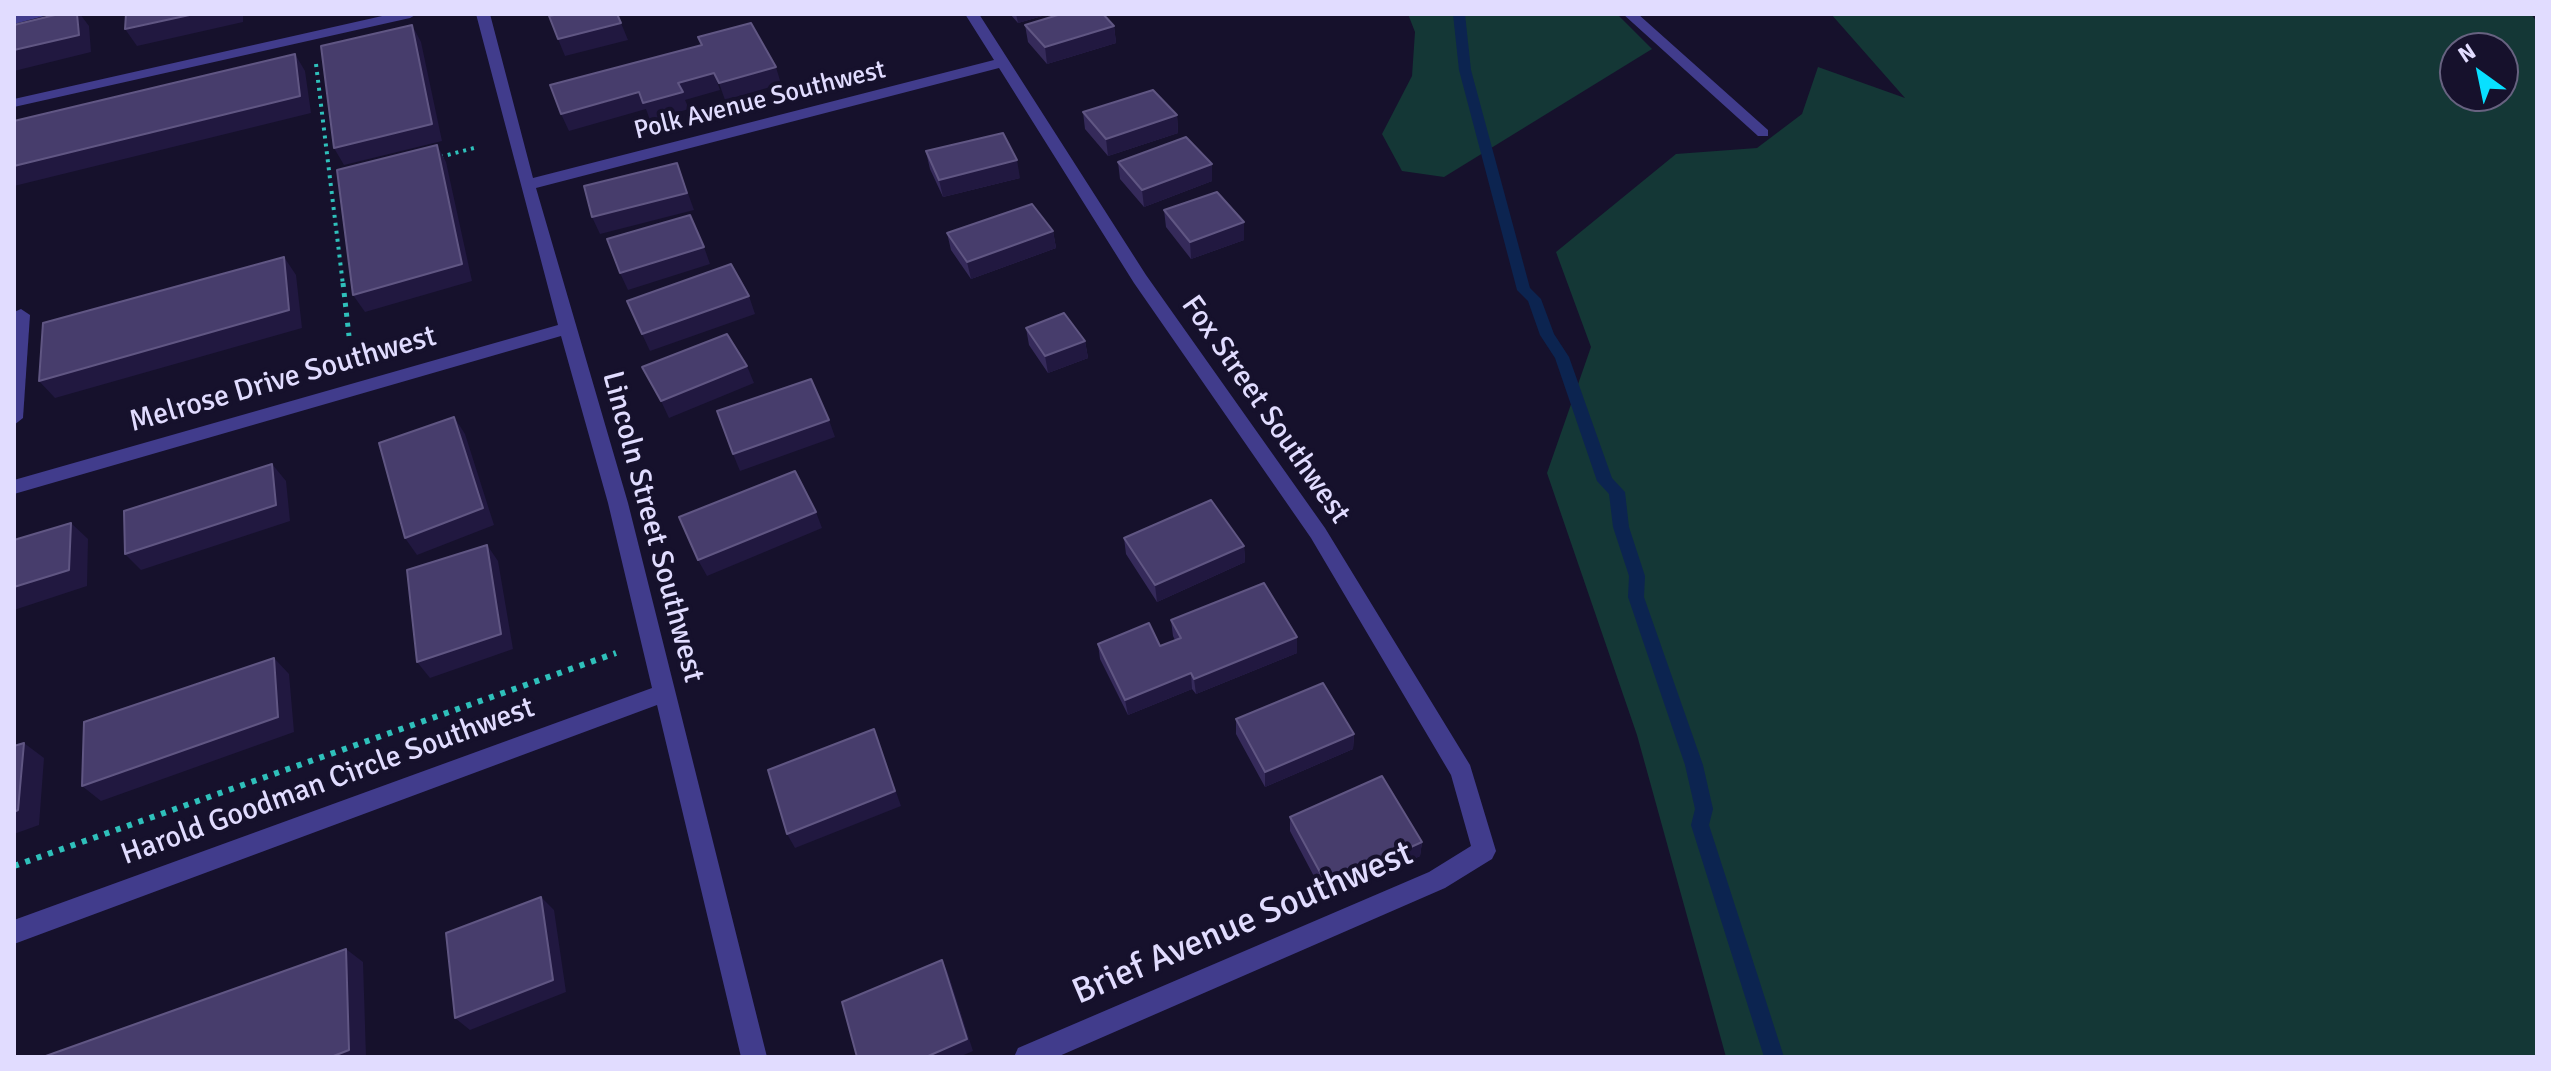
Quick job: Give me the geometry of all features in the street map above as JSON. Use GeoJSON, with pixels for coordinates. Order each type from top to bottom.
{"type":"FeatureCollection","features":[{"type":"Feature","properties":{"kind":"street"},"geometry":{"type":"LineString","coordinates":[[14,20],[45,14]]}},
{"type":"Feature","properties":{"kind":"street"},"geometry":{"type":"LineString","coordinates":[[14,103],[410,14]]}},
{"type":"Feature","properties":{"kind":"street","name":"Lincoln Street Southwest"},"geometry":{"type":"LineString","coordinates":[[483,14],[527,185],[618,503],[754,1057]]}},
{"type":"Feature","properties":{"kind":"street","name":"Fox Street Southwest"},"geometry":{"type":"LineString","coordinates":[[972,14],[1140,279],[1318,533],[1462,772],[1484,851]]}},
{"type":"Feature","properties":{"kind":"street"},"geometry":{"type":"LineString","coordinates":[[1630,14],[1665,49],[1763,133]]}},
{"type":"Feature","properties":{"kind":"street","name":"Polk Avenue Southwest"},"geometry":{"type":"LineString","coordinates":[[527,185],[1005,62]]}},
{"type":"Feature","properties":{"kind":"street"},"geometry":{"type":"LineString","coordinates":[[14,418],[21,315]]}},
{"type":"Feature","properties":{"kind":"street","name":"Melrose Drive Southwest"},"geometry":{"type":"LineString","coordinates":[[14,487],[568,328]]}},
{"type":"Feature","properties":{"kind":"street","name":"Harold Goodman Circle Southwest"},"geometry":{"type":"LineString","coordinates":[[14,932],[664,693]]}},
{"type":"Feature","properties":{"kind":"street","name":"Brief Avenue Southwest"},"geometry":{"type":"LineString","coordinates":[[1027,1057],[1437,880],[1484,851]]}},
{"type":"Feature","properties":{"kind":"path"},"geometry":{"type":"LineString","coordinates":[[314,51],[349,336]]}},
{"type":"Feature","properties":{"kind":"path"},"geometry":{"type":"LineString","coordinates":[[431,159],[474,148]]}},
{"type":"Feature","properties":{"kind":"path"},"geometry":{"type":"LineString","coordinates":[[331,185],[345,181]]}},
{"type":"Feature","properties":{"kind":"path"},"geometry":{"type":"LineString","coordinates":[[14,866],[652,641]]}},
{"type":"Feature","properties":{"kind":"green space"},"geometry":{"type":"Polygon","coordinates":[[[1408,14],[1617,14],[1652,49],[1444,177],[1402,171],[1382,134],[1412,76],[1415,32],[1408,14]]]}},
{"type":"Feature","properties":{"kind":"green space"},"geometry":{"type":"Polygon","coordinates":[[[1831,14],[2531,14],[2537,22],[2537,1057],[1726,1057],[1637,735],[1547,473],[1591,347],[1556,252],[1676,154],[1757,148],[1802,114],[1818,67],[1905,98],[1831,14]]]}},
{"type":"Feature","properties":{"kind":"building"},"geometry":{"type":"Polygon","coordinates":[[[59,14],[77,14],[79,35],[14,50],[14,25],[59,14]]]}},
{"type":"Feature","properties":{"kind":"building"},"geometry":{"type":"Polygon","coordinates":[[[126,14],[194,14],[125,29],[126,14]]]}},
{"type":"Feature","properties":{"kind":"building"},"geometry":{"type":"Polygon","coordinates":[[[617,14],[621,23],[558,39],[549,16],[617,14]]]}},
{"type":"Feature","properties":{"kind":"building"},"geometry":{"type":"Polygon","coordinates":[[[1061,14],[1103,14],[1114,26],[1045,47],[1025,25],[1061,14]]]}},
{"type":"Feature","properties":{"kind":"building"},"geometry":{"type":"Polygon","coordinates":[[[751,23],[776,67],[719,83],[714,73],[678,83],[683,92],[643,103],[639,92],[561,114],[550,85],[702,45],[698,37],[751,23]]]}},
{"type":"Feature","properties":{"kind":"building"},"geometry":{"type":"Polygon","coordinates":[[[412,25],[432,124],[334,148],[321,46],[412,25]]]}},
{"type":"Feature","properties":{"kind":"building"},"geometry":{"type":"Polygon","coordinates":[[[295,54],[300,96],[14,166],[14,121],[295,54]]]}},
{"type":"Feature","properties":{"kind":"building"},"geometry":{"type":"Polygon","coordinates":[[[1153,90],[1177,115],[1106,139],[1083,112],[1153,90]]]}},
{"type":"Feature","properties":{"kind":"building"},"geometry":{"type":"Polygon","coordinates":[[[1003,133],[1017,160],[939,180],[926,151],[1003,133]]]}},
{"type":"Feature","properties":{"kind":"building"},"geometry":{"type":"Polygon","coordinates":[[[1186,137],[1212,164],[1142,190],[1118,162],[1186,137]]]}},
{"type":"Feature","properties":{"kind":"building"},"geometry":{"type":"Polygon","coordinates":[[[437,145],[462,264],[353,295],[337,170],[437,145]]]}},
{"type":"Feature","properties":{"kind":"building"},"geometry":{"type":"Polygon","coordinates":[[[677,163],[687,193],[592,217],[584,186],[677,163]]]}},
{"type":"Feature","properties":{"kind":"building"},"geometry":{"type":"Polygon","coordinates":[[[1217,192],[1244,222],[1190,242],[1164,210],[1217,192]]]}},
{"type":"Feature","properties":{"kind":"building"},"geometry":{"type":"Polygon","coordinates":[[[1032,204],[1053,231],[967,262],[947,233],[1032,204]]]}},
{"type":"Feature","properties":{"kind":"building"},"geometry":{"type":"Polygon","coordinates":[[[690,215],[704,247],[620,273],[607,239],[690,215]]]}},
{"type":"Feature","properties":{"kind":"building"},"geometry":{"type":"Polygon","coordinates":[[[284,257],[289,310],[39,381],[43,323],[284,257]]]}},
{"type":"Feature","properties":{"kind":"building"},"geometry":{"type":"Polygon","coordinates":[[[731,264],[749,296],[642,334],[627,301],[731,264]]]}},
{"type":"Feature","properties":{"kind":"building"},"geometry":{"type":"Polygon","coordinates":[[[1064,313],[1085,341],[1045,356],[1026,328],[1064,313]]]}},
{"type":"Feature","properties":{"kind":"building"},"geometry":{"type":"Polygon","coordinates":[[[727,334],[747,366],[661,401],[642,367],[727,334]]]}},
{"type":"Feature","properties":{"kind":"building"},"geometry":{"type":"Polygon","coordinates":[[[811,379],[829,420],[733,454],[717,411],[811,379]]]}},
{"type":"Feature","properties":{"kind":"building"},"geometry":{"type":"Polygon","coordinates":[[[454,417],[483,508],[405,538],[379,443],[454,417]]]}},
{"type":"Feature","properties":{"kind":"building"},"geometry":{"type":"Polygon","coordinates":[[[272,464],[276,505],[125,554],[124,511],[272,464]]]}},
{"type":"Feature","properties":{"kind":"building"},"geometry":{"type":"Polygon","coordinates":[[[795,471],[816,512],[698,560],[679,517],[795,471]]]}},
{"type":"Feature","properties":{"kind":"building"},"geometry":{"type":"Polygon","coordinates":[[[1211,500],[1244,546],[1155,585],[1124,538],[1211,500]]]}},
{"type":"Feature","properties":{"kind":"building"},"geometry":{"type":"Polygon","coordinates":[[[71,523],[69,570],[14,587],[14,540],[71,523]]]}},
{"type":"Feature","properties":{"kind":"building"},"geometry":{"type":"Polygon","coordinates":[[[487,545],[501,634],[417,662],[407,570],[487,545]]]}},
{"type":"Feature","properties":{"kind":"building"},"geometry":{"type":"Polygon","coordinates":[[[1264,583],[1297,637],[1194,679],[1191,673],[1125,700],[1098,644],[1149,623],[1160,646],[1181,638],[1171,620],[1264,583]]]}},
{"type":"Feature","properties":{"kind":"building"},"geometry":{"type":"Polygon","coordinates":[[[274,658],[278,717],[82,786],[84,722],[274,658]]]}},
{"type":"Feature","properties":{"kind":"building"},"geometry":{"type":"Polygon","coordinates":[[[1323,683],[1354,734],[1265,772],[1236,719],[1323,683]]]}},
{"type":"Feature","properties":{"kind":"building"},"geometry":{"type":"Polygon","coordinates":[[[874,729],[895,791],[787,834],[768,770],[874,729]]]}},
{"type":"Feature","properties":{"kind":"building"},"geometry":{"type":"Polygon","coordinates":[[[24,743],[18,810],[14,812],[14,746],[24,743]]]}},
{"type":"Feature","properties":{"kind":"building"},"geometry":{"type":"Polygon","coordinates":[[[1382,776],[1422,842],[1327,885],[1290,817],[1382,776]]]}},
{"type":"Feature","properties":{"kind":"building"},"geometry":{"type":"Polygon","coordinates":[[[541,897],[553,980],[455,1018],[446,933],[541,897]]]}},
{"type":"Feature","properties":{"kind":"building"},"geometry":{"type":"Polygon","coordinates":[[[346,949],[349,1050],[331,1057],[43,1057],[346,949]]]}},
{"type":"Feature","properties":{"kind":"building"},"geometry":{"type":"Polygon","coordinates":[[[942,960],[967,1039],[926,1057],[857,1057],[842,1002],[942,960]]]}},
{"type":"Feature","properties":{"kind":"waterway"},"geometry":{"type":"LineString","coordinates":[[1459,14],[1465,70],[1524,290],[1534,299],[1547,335],[1562,357],[1605,481],[1617,492],[1621,527],[1637,576],[1636,597],[1694,765],[1704,809],[1700,825],[1774,1057]]}}]}
